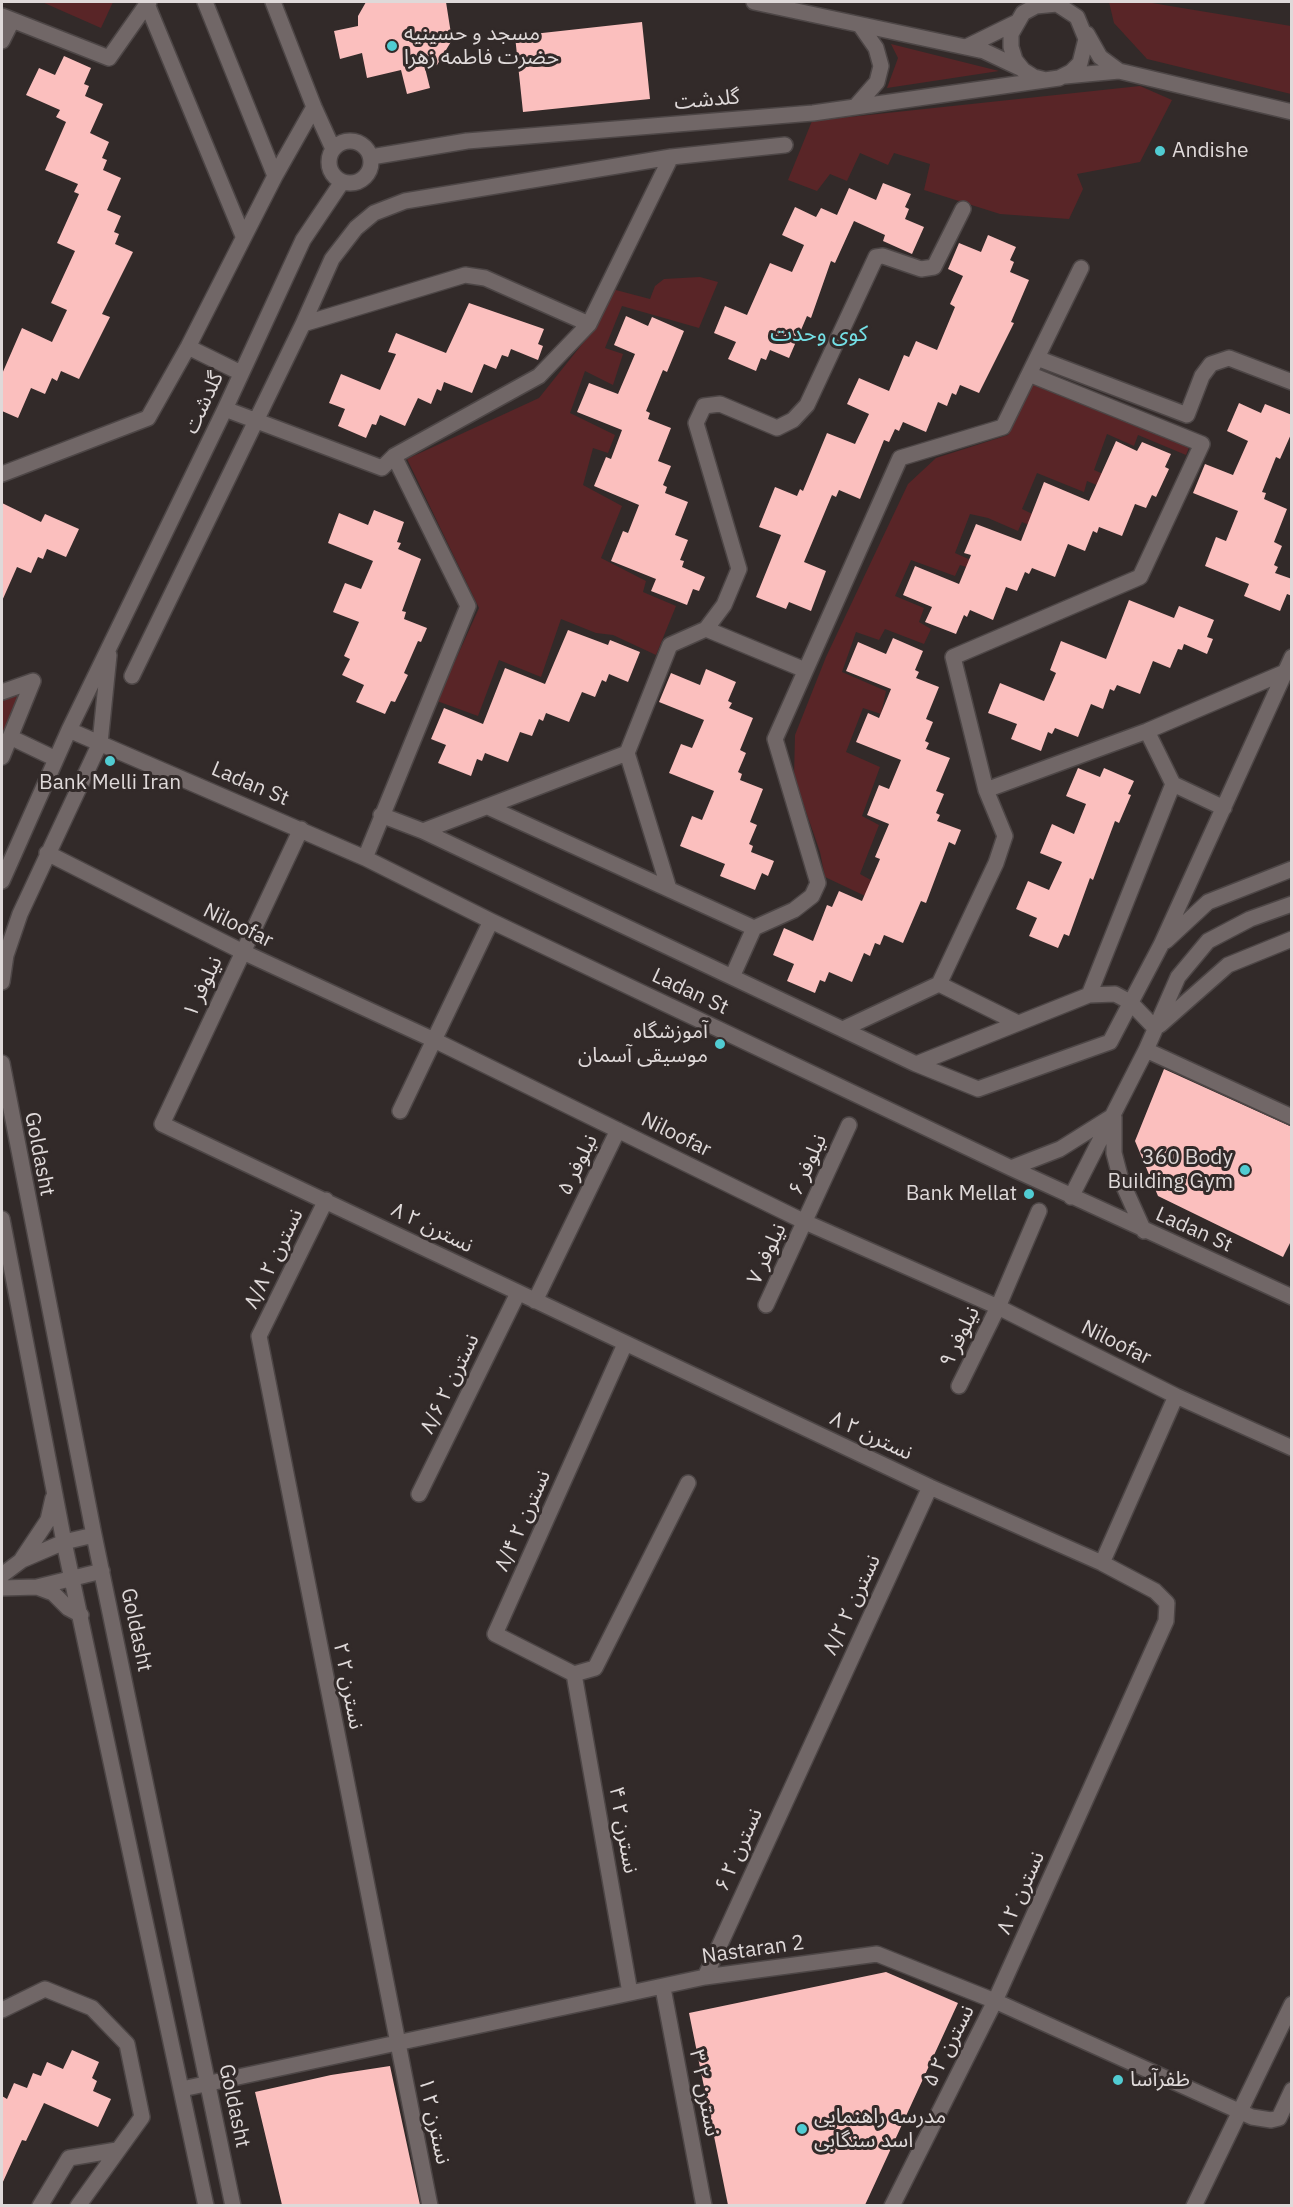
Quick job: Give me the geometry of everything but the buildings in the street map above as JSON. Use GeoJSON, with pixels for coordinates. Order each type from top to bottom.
{"type":"FeatureCollection","features":[{"type":"Feature","properties":{"kind":"street"},"geometry":{"type":"LineString","coordinates":[[205,2],[275,176]]}},
{"type":"Feature","properties":{"kind":"street"},"geometry":{"type":"LineString","coordinates":[[273,2],[333,149],[329,168],[342,182],[349,184],[361,180],[370,170],[371,157],[364,146],[351,141],[344,142],[333,149]]}},
{"type":"Feature","properties":{"kind":"street"},"geometry":{"type":"LineString","coordinates":[[754,2],[966,47],[998,56],[1023,70],[1054,78],[1071,72],[1083,57],[1086,39],[1080,22],[1057,4],[1037,4],[1023,13],[1015,23],[966,47]]}},
{"type":"Feature","properties":{"kind":"street"},"geometry":{"type":"LineString","coordinates":[[1068,2],[1100,57],[1119,71],[1292,112]]}},
{"type":"Feature","properties":{"kind":"street"},"geometry":{"type":"LineString","coordinates":[[148,3],[243,236]]}},
{"type":"Feature","properties":{"kind":"street"},"geometry":{"type":"LineString","coordinates":[[2,41],[7,19],[109,58],[148,3]]}},
{"type":"Feature","properties":{"kind":"street"},"geometry":{"type":"LineString","coordinates":[[1015,23],[1011,47],[1015,60],[1023,70]]}},
{"type":"Feature","properties":{"kind":"street"},"geometry":{"type":"LineString","coordinates":[[856,106],[877,82],[881,66],[876,48],[860,24]]}},
{"type":"Feature","properties":{"kind":"street","name":"گلدشت"},"geometry":{"type":"LineString","coordinates":[[371,157],[467,141],[813,113],[1054,78],[1119,71]]}},
{"type":"Feature","properties":{"kind":"street"},"geometry":{"type":"LineString","coordinates":[[2,474],[148,418],[188,348],[243,236],[314,107]]}},
{"type":"Feature","properties":{"kind":"street"},"geometry":{"type":"LineString","coordinates":[[132,676],[257,421],[332,259],[356,228],[374,213],[405,201],[670,157],[785,145]]}},
{"type":"Feature","properties":{"kind":"street"},"geometry":{"type":"LineString","coordinates":[[225,409],[382,468],[394,456],[539,376],[589,324],[670,157]]}},
{"type":"Feature","properties":{"kind":"street","name":"گلدشت"},"geometry":{"type":"LineString","coordinates":[[69,730],[225,409],[303,240],[342,182]]}},
{"type":"Feature","properties":{"kind":"street"},"geometry":{"type":"LineString","coordinates":[[669,889],[627,753],[670,645],[706,629],[724,605],[740,569],[696,423],[704,406],[720,404],[777,428],[793,420],[807,405],[876,257],[883,256],[921,269],[934,267],[963,209]]}},
{"type":"Feature","properties":{"kind":"street"},"geometry":{"type":"LineString","coordinates":[[732,977],[754,928],[794,910],[812,896],[818,883],[775,739],[900,458],[1004,427],[1081,268]]}},
{"type":"Feature","properties":{"kind":"street"},"geometry":{"type":"LineString","coordinates":[[303,324],[465,274],[484,278],[589,324]]}},
{"type":"Feature","properties":{"kind":"street"},"geometry":{"type":"LineString","coordinates":[[188,348],[241,373]]}},
{"type":"Feature","properties":{"kind":"street"},"geometry":{"type":"LineString","coordinates":[[1037,358],[1187,415],[1202,376],[1211,364],[1229,358],[1292,382]]}},
{"type":"Feature","properties":{"kind":"street"},"geometry":{"type":"LineString","coordinates":[[843,1029],[939,984],[996,863],[1005,836],[986,790],[953,657],[1140,578],[1202,444],[1029,374]]}},
{"type":"Feature","properties":{"kind":"street"},"geometry":{"type":"LineString","coordinates":[[365,858],[381,814],[468,606],[394,456]]}},
{"type":"Feature","properties":{"kind":"street"},"geometry":{"type":"LineString","coordinates":[[706,629],[805,670]]}},
{"type":"Feature","properties":{"kind":"street"},"geometry":{"type":"LineString","coordinates":[[2,982],[6,955],[20,914],[46,853],[100,743],[110,645]]}},
{"type":"Feature","properties":{"kind":"street"},"geometry":{"type":"LineString","coordinates":[[381,814],[423,831],[916,1064],[978,1089],[1110,1042],[1161,945],[1292,657]]}},
{"type":"Feature","properties":{"kind":"street"},"geometry":{"type":"LineString","coordinates":[[986,790],[1147,731],[1284,673]]}},
{"type":"Feature","properties":{"kind":"street"},"geometry":{"type":"LineString","coordinates":[[2,692],[33,681],[2,757]]}},
{"type":"Feature","properties":{"kind":"street"},"geometry":{"type":"LineString","coordinates":[[2,881],[69,730]]}},
{"type":"Feature","properties":{"kind":"street","name":"Ladan St"},"geometry":{"type":"LineString","coordinates":[[69,730],[365,858],[491,921],[1071,1197],[1292,1297]]}},
{"type":"Feature","properties":{"kind":"street"},"geometry":{"type":"LineString","coordinates":[[1147,731],[1173,784],[1224,808]]}},
{"type":"Feature","properties":{"kind":"street"},"geometry":{"type":"LineString","coordinates":[[10,737],[56,759]]}},
{"type":"Feature","properties":{"kind":"street"},"geometry":{"type":"LineString","coordinates":[[423,831],[627,753]]}},
{"type":"Feature","properties":{"kind":"street"},"geometry":{"type":"LineString","coordinates":[[1089,994],[1173,784]]}},
{"type":"Feature","properties":{"kind":"street"},"geometry":{"type":"LineString","coordinates":[[488,807],[754,928]]}},
{"type":"Feature","properties":{"kind":"street","name":"۱ نیلوفر"},"geometry":{"type":"LineString","coordinates":[[162,1124],[302,829]]}},
{"type":"Feature","properties":{"kind":"street","name":"Niloofar"},"geometry":{"type":"LineString","coordinates":[[46,853],[243,952],[434,1040],[805,1222],[998,1308],[1176,1396],[1292,1448]]}},
{"type":"Feature","properties":{"kind":"street"},"geometry":{"type":"LineString","coordinates":[[1161,945],[1208,902],[1292,869]]}},
{"type":"Feature","properties":{"kind":"street"},"geometry":{"type":"LineString","coordinates":[[1071,1197],[1148,1047],[1178,977],[1208,941],[1250,919],[1292,904]]}},
{"type":"Feature","properties":{"kind":"street"},"geometry":{"type":"LineString","coordinates":[[400,1111],[491,921]]}},
{"type":"Feature","properties":{"kind":"street"},"geometry":{"type":"LineString","coordinates":[[1155,1028],[1228,965],[1292,939]]}},
{"type":"Feature","properties":{"kind":"street"},"geometry":{"type":"LineString","coordinates":[[939,984],[1018,1023]]}},
{"type":"Feature","properties":{"kind":"street"},"geometry":{"type":"LineString","coordinates":[[916,1064],[1089,994],[1116,994],[1130,1002],[1155,1028]]}},
{"type":"Feature","properties":{"kind":"street"},"geometry":{"type":"LineString","coordinates":[[1148,1047],[1292,1111]]}},
{"type":"Feature","properties":{"kind":"street"},"geometry":{"type":"LineString","coordinates":[[1148,1047],[1292,1117]]}},
{"type":"Feature","properties":{"kind":"street","name":"Goldasht"},"geometry":{"type":"LineString","coordinates":[[2,1063],[5,1106],[233,2205]]}},
{"type":"Feature","properties":{"kind":"street"},"geometry":{"type":"LineString","coordinates":[[1011,1168],[1060,1149],[1114,1115]]}},
{"type":"Feature","properties":{"kind":"street"},"geometry":{"type":"LineString","coordinates":[[1114,1115],[1114,1153],[1121,1180],[1144,1231]]}},
{"type":"Feature","properties":{"kind":"street","name":"۸ نسترن ۲"},"geometry":{"type":"LineString","coordinates":[[162,1124],[930,1487],[1102,1563],[1155,1591],[1167,1603],[1166,1621],[995,2001]]}},
{"type":"Feature","properties":{"kind":"street","name":"۶ نیلوفر"},"geometry":{"type":"LineString","coordinates":[[805,1222],[849,1125]]}},
{"type":"Feature","properties":{"kind":"street","name":"۵ نیلوفر"},"geometry":{"type":"LineString","coordinates":[[535,1301],[618,1130]]}},
{"type":"Feature","properties":{"kind":"street","name":"۸/۸ نسترن ۲"},"geometry":{"type":"LineString","coordinates":[[259,1336],[326,1200]]}},
{"type":"Feature","properties":{"kind":"street","name":"۹ نیلوفر"},"geometry":{"type":"LineString","coordinates":[[959,1386],[998,1308],[1039,1211]]}},
{"type":"Feature","properties":{"kind":"street"},"geometry":{"type":"LineString","coordinates":[[2,1219],[64,1542],[206,2205]]}},
{"type":"Feature","properties":{"kind":"street","name":"۷ نیلوفر"},"geometry":{"type":"LineString","coordinates":[[766,1305],[805,1222]]}},
{"type":"Feature","properties":{"kind":"street","name":"۸/۶ نسترن ۲"},"geometry":{"type":"LineString","coordinates":[[419,1494],[518,1293]]}},
{"type":"Feature","properties":{"kind":"street","name":"۲ نسترن ۲"},"geometry":{"type":"LineString","coordinates":[[259,1336],[396,2044]]}},
{"type":"Feature","properties":{"kind":"street","name":"۸/۴ نسترن ۲"},"geometry":{"type":"LineString","coordinates":[[574,1674],[495,1634],[625,1344]]}},
{"type":"Feature","properties":{"kind":"street"},"geometry":{"type":"LineString","coordinates":[[1102,1563],[1176,1396]]}},
{"type":"Feature","properties":{"kind":"street"},"geometry":{"type":"LineString","coordinates":[[574,1674],[595,1668],[688,1483]]}},
{"type":"Feature","properties":{"kind":"street","name":"۸/۲ نسترن ۲"},"geometry":{"type":"LineString","coordinates":[[812,1740],[930,1487]]}},
{"type":"Feature","properties":{"kind":"street"},"geometry":{"type":"LineString","coordinates":[[22,1560],[48,1520],[54,1492]]}},
{"type":"Feature","properties":{"kind":"street"},"geometry":{"type":"LineString","coordinates":[[2,1575],[22,1560],[64,1542],[94,1535]]}},
{"type":"Feature","properties":{"kind":"street"},"geometry":{"type":"LineString","coordinates":[[2,1588],[37,1587],[102,1571]]}},
{"type":"Feature","properties":{"kind":"street"},"geometry":{"type":"LineString","coordinates":[[37,1587],[53,1593],[68,1608],[81,1615]]}},
{"type":"Feature","properties":{"kind":"street","name":"۴ نسترن ۲"},"geometry":{"type":"LineString","coordinates":[[574,1674],[630,1993]]}},
{"type":"Feature","properties":{"kind":"street","name":"۶ نسترن ۲"},"geometry":{"type":"LineString","coordinates":[[705,1977],[812,1740]]}},
{"type":"Feature","properties":{"kind":"street","name":"Nastaran 2"},"geometry":{"type":"LineString","coordinates":[[182,2089],[630,1993],[663,1988],[705,1977],[877,1954],[995,2001],[1261,2119],[1271,2121],[1279,2118],[1292,2090]]}},
{"type":"Feature","properties":{"kind":"street","name":"۳ نسترن ۲"},"geometry":{"type":"LineString","coordinates":[[663,1988],[704,2205]]}},
{"type":"Feature","properties":{"kind":"street"},"geometry":{"type":"LineString","coordinates":[[2,2010],[45,1989],[92,2008],[127,2044],[142,2117],[78,2205]]}},
{"type":"Feature","properties":{"kind":"street","name":"۵ نسترن ۲"},"geometry":{"type":"LineString","coordinates":[[892,2205],[995,2001]]}},
{"type":"Feature","properties":{"kind":"street"},"geometry":{"type":"LineString","coordinates":[[1194,2205],[1292,2004]]}},
{"type":"Feature","properties":{"kind":"street","name":"۱ نسترن ۲"},"geometry":{"type":"LineString","coordinates":[[396,2044],[430,2205]]}},
{"type":"Feature","properties":{"kind":"street"},"geometry":{"type":"LineString","coordinates":[[40,2205],[69,2158],[117,2150]]}},
{"type":"Feature","properties":{"kind":"shaded area"},"geometry":{"type":"Polygon","coordinates":[[[42,2],[113,2],[101,28],[42,2]]]}},
{"type":"Feature","properties":{"kind":"shaded area"},"geometry":{"type":"Polygon","coordinates":[[[1109,2],[1146,2],[1291,26],[1291,94],[1147,59],[1114,23],[1109,2]]]}},
{"type":"Feature","properties":{"kind":"shaded area"},"geometry":{"type":"Polygon","coordinates":[[[891,44],[999,71],[887,88],[898,58],[891,44]]]}},
{"type":"Feature","properties":{"kind":"shaded area"},"geometry":{"type":"Polygon","coordinates":[[[1140,86],[1172,100],[1140,162],[1077,174],[1083,189],[1069,219],[1000,214],[924,190],[930,164],[894,153],[888,165],[860,153],[847,181],[830,174],[817,191],[788,180],[812,121],[1140,86]]]}},
{"type":"Feature","properties":{"kind":"shaded area"},"geometry":{"type":"Polygon","coordinates":[[[700,277],[718,282],[699,328],[622,306],[605,348],[623,354],[613,385],[585,371],[570,413],[615,435],[608,453],[593,448],[583,485],[622,506],[601,558],[646,581],[643,592],[676,606],[656,655],[613,635],[596,633],[561,619],[541,677],[499,660],[478,716],[437,701],[479,608],[407,459],[539,398],[591,333],[612,289],[650,299],[655,286],[664,279],[700,277]]]}},
{"type":"Feature","properties":{"kind":"shaded area"},"geometry":{"type":"Polygon","coordinates":[[[1032,380],[1190,445],[1186,455],[1138,435],[1134,446],[1107,434],[1094,470],[1117,480],[1114,492],[1087,481],[1084,492],[1037,473],[1022,509],[1051,523],[1048,533],[1022,522],[1018,531],[988,518],[970,514],[955,553],[982,565],[979,571],[960,565],[955,576],[911,560],[895,596],[924,608],[919,622],[931,629],[924,644],[885,629],[879,640],[856,632],[842,672],[886,691],[881,714],[863,708],[846,752],[880,767],[862,816],[879,825],[860,874],[885,888],[880,903],[825,877],[820,852],[794,777],[795,735],[826,657],[908,484],[936,458],[1008,435],[1032,380]]]}},
{"type":"Feature","properties":{"kind":"shaded area"},"geometry":{"type":"Polygon","coordinates":[[[20,695],[2,739],[2,701],[20,695]]]}},
{"type":"Feature","properties":{"kind":"place","name":"مسجد و حسینیه حضرت فاطمه زهرا"},"geometry":{"type":"Point","coordinates":[392,46]}},
{"type":"Feature","properties":{"kind":"place","name":"Andishe"},"geometry":{"type":"Point","coordinates":[1160,151]}},
{"type":"Feature","properties":{"kind":"place","name":"Bank Melli Iran"},"geometry":{"type":"Point","coordinates":[110,761]}},
{"type":"Feature","properties":{"kind":"place","name":"آموزشگاه موسیقی آسمان"},"geometry":{"type":"Point","coordinates":[720,1044]}},
{"type":"Feature","properties":{"kind":"place","name":"360 Body Building Gym"},"geometry":{"type":"Point","coordinates":[1245,1170]}},
{"type":"Feature","properties":{"kind":"place","name":"Bank Mellat"},"geometry":{"type":"Point","coordinates":[1029,1194]}},
{"type":"Feature","properties":{"kind":"place","name":"ظفرآسا"},"geometry":{"type":"Point","coordinates":[1118,2080]}},
{"type":"Feature","properties":{"kind":"place","name":"مدرسه راهنمایی اسد سنگابی"},"geometry":{"type":"Point","coordinates":[802,2129]}},
{"type":"Feature","properties":{"kind":"district","name":"کوی وحدت"},"geometry":{"type":"Point","coordinates":[819,335]}}]}
